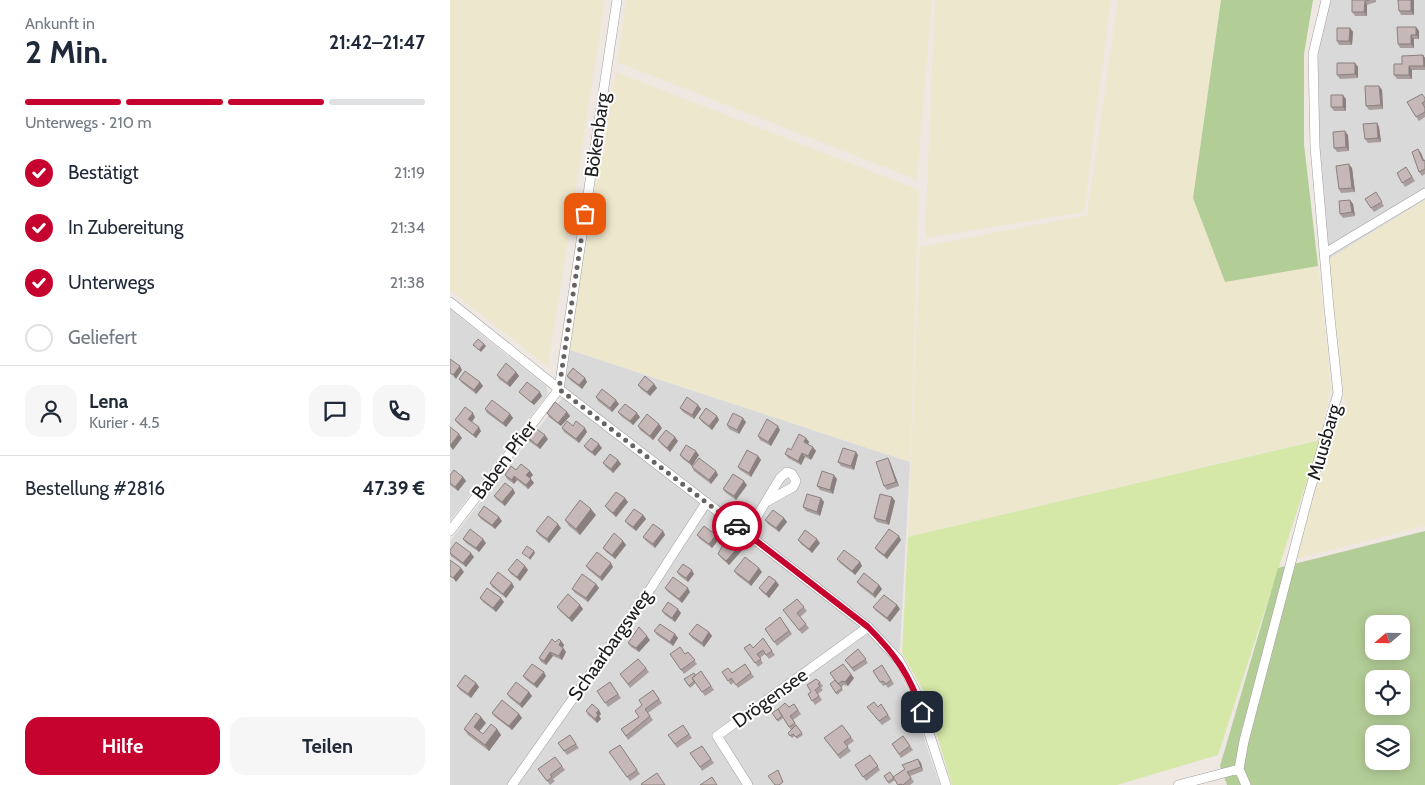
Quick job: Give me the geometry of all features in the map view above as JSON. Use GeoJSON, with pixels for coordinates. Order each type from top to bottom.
{"type":"FeatureCollection","features":[{"type":"Feature","properties":{"kind":"street","name":"Bökenbarg"},"geometry":{"type":"LineString","coordinates":[[559,389],[617,0]]}},
{"type":"Feature","properties":{"kind":"street","name":"Muusbarg"},"geometry":{"type":"LineString","coordinates":[[1239,769],[1244,741],[1338,393],[1315,146],[1313,54],[1326,0]]}},
{"type":"Feature","properties":{"kind":"street"},"geometry":{"type":"LineString","coordinates":[[1325,253],[1425,193]]}},
{"type":"Feature","properties":{"kind":"street"},"geometry":{"type":"LineString","coordinates":[[450,302],[559,389],[868,627],[899,660],[915,690],[946,785]]}},
{"type":"Feature","properties":{"kind":"street","name":"Baben Pfier"},"geometry":{"type":"LineString","coordinates":[[450,532],[559,389]]}},
{"type":"Feature","properties":{"kind":"street"},"geometry":{"type":"LineString","coordinates":[[746,533],[766,502]]}},
{"type":"Feature","properties":{"kind":"street","name":"Schaarbargsweg"},"geometry":{"type":"LineString","coordinates":[[512,785],[651,588],[706,503]]}},
{"type":"Feature","properties":{"kind":"street","name":"Drögensee"},"geometry":{"type":"LineString","coordinates":[[748,785],[718,736],[868,627]]}},
{"type":"Feature","properties":{"kind":"street"},"geometry":{"type":"LineString","coordinates":[[1178,785],[1239,769],[1246,785]]}},
{"type":"Feature","properties":{"kind":"shaded area"},"geometry":{"type":"Polygon","coordinates":[[[450,0],[605,0],[548,367],[450,290],[450,0]]]}},
{"type":"Feature","properties":{"kind":"shaded area"},"geometry":{"type":"Polygon","coordinates":[[[626,0],[932,0],[917,180],[617,62],[626,0]]]}},
{"type":"Feature","properties":{"kind":"shaded area"},"geometry":{"type":"Polygon","coordinates":[[[935,0],[1111,0],[1084,212],[925,238],[935,0]]]}},
{"type":"Feature","properties":{"kind":"shaded area"},"geometry":{"type":"Polygon","coordinates":[[[1118,0],[1221,0],[1193,198],[1225,282],[1318,266],[1331,387],[1320,439],[908,537],[920,247],[1087,215],[1118,0]]]}},
{"type":"Feature","properties":{"kind":"shaded area"},"geometry":{"type":"Polygon","coordinates":[[[1328,0],[1425,0],[1425,200],[1327,260],[1315,145],[1318,55],[1328,0]]]}},
{"type":"Feature","properties":{"kind":"shaded area"},"geometry":{"type":"Polygon","coordinates":[[[616,72],[919,190],[910,462],[567,349],[616,72]]]}},
{"type":"Feature","properties":{"kind":"shaded area"},"geometry":{"type":"Polygon","coordinates":[[[1425,200],[1425,526],[1292,560],[1345,402],[1327,260],[1425,200]]]}},
{"type":"Feature","properties":{"kind":"shaded area"},"geometry":{"type":"Polygon","coordinates":[[[450,309],[546,386],[548,394],[450,521],[450,309]]]}},
{"type":"Feature","properties":{"kind":"shaded area"},"geometry":{"type":"Polygon","coordinates":[[[567,349],[910,462],[900,650],[892,658],[907,688],[940,785],[450,785],[450,541],[562,398],[567,349]]]}},
{"type":"Feature","properties":{"kind":"green space"},"geometry":{"type":"Polygon","coordinates":[[[1221,0],[1313,0],[1304,54],[1304,144],[1318,266],[1225,282],[1193,198],[1221,0]]]}},
{"type":"Feature","properties":{"kind":"green space"},"geometry":{"type":"Polygon","coordinates":[[[1320,440],[1218,755],[1117,785],[952,785],[924,692],[902,653],[908,537],[1320,440]]]}},
{"type":"Feature","properties":{"kind":"green space"},"geometry":{"type":"Polygon","coordinates":[[[1425,531],[1425,785],[1227,785],[1220,766],[1278,568],[1425,531]]]}},
{"type":"Feature","properties":{"kind":"building"},"geometry":{"type":"Polygon","coordinates":[[[1352,0],[1369,0],[1365,1],[1364,12],[1352,12],[1352,0]]]}},
{"type":"Feature","properties":{"kind":"building"},"geometry":{"type":"Polygon","coordinates":[[[1398,0],[1411,0],[1411,11],[1399,11],[1398,0]]]}},
{"type":"Feature","properties":{"kind":"building"},"geometry":{"type":"Polygon","coordinates":[[[1397,27],[1416,27],[1416,35],[1411,35],[1411,44],[1398,44],[1397,27]]]}},
{"type":"Feature","properties":{"kind":"building"},"geometry":{"type":"Polygon","coordinates":[[[1337,28],[1350,28],[1349,41],[1337,41],[1337,28]]]}},
{"type":"Feature","properties":{"kind":"building"},"geometry":{"type":"Polygon","coordinates":[[[1423,55],[1424,66],[1409,66],[1409,75],[1394,75],[1394,64],[1402,64],[1402,56],[1423,55]]]}},
{"type":"Feature","properties":{"kind":"building"},"geometry":{"type":"Polygon","coordinates":[[[1337,63],[1355,63],[1355,74],[1337,75],[1337,63]]]}},
{"type":"Feature","properties":{"kind":"building"},"geometry":{"type":"Polygon","coordinates":[[[1365,86],[1379,86],[1381,105],[1366,106],[1365,86]]]}},
{"type":"Feature","properties":{"kind":"building"},"geometry":{"type":"Polygon","coordinates":[[[1422,94],[1425,98],[1425,101],[1422,103],[1425,112],[1416,117],[1407,102],[1422,94]]]}},
{"type":"Feature","properties":{"kind":"building"},"geometry":{"type":"Polygon","coordinates":[[[1331,95],[1343,95],[1343,107],[1331,107],[1331,95]]]}},
{"type":"Feature","properties":{"kind":"building"},"geometry":{"type":"Polygon","coordinates":[[[1377,123],[1378,138],[1365,139],[1363,124],[1377,123]]]}},
{"type":"Feature","properties":{"kind":"building"},"geometry":{"type":"Polygon","coordinates":[[[1345,131],[1346,147],[1334,148],[1333,132],[1345,131]]]}},
{"type":"Feature","properties":{"kind":"building"},"geometry":{"type":"Polygon","coordinates":[[[1418,149],[1423,161],[1425,160],[1425,169],[1419,172],[1412,152],[1418,149]]]}},
{"type":"Feature","properties":{"kind":"building"},"geometry":{"type":"Polygon","coordinates":[[[1349,164],[1352,188],[1339,189],[1336,166],[1349,164]]]}},
{"type":"Feature","properties":{"kind":"building"},"geometry":{"type":"Polygon","coordinates":[[[1406,167],[1412,177],[1402,183],[1397,173],[1406,167]]]}},
{"type":"Feature","properties":{"kind":"building"},"geometry":{"type":"Polygon","coordinates":[[[1376,192],[1382,202],[1371,208],[1365,199],[1376,192]]]}},
{"type":"Feature","properties":{"kind":"building"},"geometry":{"type":"Polygon","coordinates":[[[1350,200],[1352,212],[1340,214],[1339,201],[1350,200]]]}},
{"type":"Feature","properties":{"kind":"building"},"geometry":{"type":"Polygon","coordinates":[[[478,339],[484,344],[479,350],[473,345],[478,339]]]}},
{"type":"Feature","properties":{"kind":"building"},"geometry":{"type":"Polygon","coordinates":[[[450,359],[460,366],[453,375],[450,373],[450,359]]]}},
{"type":"Feature","properties":{"kind":"building"},"geometry":{"type":"Polygon","coordinates":[[[506,363],[516,372],[507,383],[497,375],[506,363]]]}},
{"type":"Feature","properties":{"kind":"building"},"geometry":{"type":"Polygon","coordinates":[[[573,368],[585,378],[579,385],[567,376],[573,368]]]}},
{"type":"Feature","properties":{"kind":"building"},"geometry":{"type":"Polygon","coordinates":[[[465,371],[480,382],[474,390],[459,379],[465,371]]]}},
{"type":"Feature","properties":{"kind":"building"},"geometry":{"type":"Polygon","coordinates":[[[645,376],[654,384],[647,392],[638,385],[645,376]]]}},
{"type":"Feature","properties":{"kind":"building"},"geometry":{"type":"Polygon","coordinates":[[[527,382],[540,392],[531,402],[519,392],[527,382]]]}},
{"type":"Feature","properties":{"kind":"building"},"geometry":{"type":"Polygon","coordinates":[[[602,389],[616,400],[610,408],[596,397],[602,389]]]}},
{"type":"Feature","properties":{"kind":"building"},"geometry":{"type":"Polygon","coordinates":[[[687,397],[698,405],[692,415],[680,408],[687,397]]]}},
{"type":"Feature","properties":{"kind":"building"},"geometry":{"type":"Polygon","coordinates":[[[492,400],[510,414],[503,423],[485,409],[492,400]]]}},
{"type":"Feature","properties":{"kind":"building"},"geometry":{"type":"Polygon","coordinates":[[[555,402],[567,412],[558,423],[547,413],[555,402]]]}},
{"type":"Feature","properties":{"kind":"building"},"geometry":{"type":"Polygon","coordinates":[[[625,404],[637,413],[630,421],[618,412],[625,404]]]}},
{"type":"Feature","properties":{"kind":"building"},"geometry":{"type":"Polygon","coordinates":[[[465,407],[473,413],[468,419],[479,427],[473,435],[455,420],[465,407]]]}},
{"type":"Feature","properties":{"kind":"building"},"geometry":{"type":"Polygon","coordinates":[[[706,408],[717,416],[709,426],[699,418],[706,408]]]}},
{"type":"Feature","properties":{"kind":"building"},"geometry":{"type":"Polygon","coordinates":[[[733,413],[743,418],[737,430],[727,425],[733,413]]]}},
{"type":"Feature","properties":{"kind":"building"},"geometry":{"type":"Polygon","coordinates":[[[647,414],[659,424],[650,436],[638,426],[647,414]]]}},
{"type":"Feature","properties":{"kind":"building"},"geometry":{"type":"Polygon","coordinates":[[[767,419],[778,426],[768,442],[758,436],[767,419]]]}},
{"type":"Feature","properties":{"kind":"building"},"geometry":{"type":"Polygon","coordinates":[[[567,421],[573,426],[576,421],[585,428],[576,439],[562,428],[567,421]]]}},
{"type":"Feature","properties":{"kind":"building"},"geometry":{"type":"Polygon","coordinates":[[[450,427],[459,434],[450,446],[450,427]]]}},
{"type":"Feature","properties":{"kind":"building"},"geometry":{"type":"Polygon","coordinates":[[[534,427],[545,435],[537,445],[527,437],[534,427]]]}},
{"type":"Feature","properties":{"kind":"building"},"geometry":{"type":"Polygon","coordinates":[[[666,430],[675,437],[667,448],[658,440],[666,430]]]}},
{"type":"Feature","properties":{"kind":"building"},"geometry":{"type":"Polygon","coordinates":[[[799,434],[806,438],[804,442],[813,447],[808,456],[802,453],[798,461],[785,454],[788,448],[791,450],[799,434]]]}},
{"type":"Feature","properties":{"kind":"building"},"geometry":{"type":"Polygon","coordinates":[[[591,438],[599,444],[592,452],[584,446],[591,438]]]}},
{"type":"Feature","properties":{"kind":"building"},"geometry":{"type":"Polygon","coordinates":[[[686,445],[696,451],[689,462],[680,455],[686,445]]]}},
{"type":"Feature","properties":{"kind":"building"},"geometry":{"type":"Polygon","coordinates":[[[843,448],[856,452],[851,466],[838,462],[843,448]]]}},
{"type":"Feature","properties":{"kind":"building"},"geometry":{"type":"Polygon","coordinates":[[[747,450],[758,456],[749,473],[738,467],[747,450]]]}},
{"type":"Feature","properties":{"kind":"building"},"geometry":{"type":"Polygon","coordinates":[[[610,454],[618,460],[611,469],[603,463],[610,454]]]}},
{"type":"Feature","properties":{"kind":"building"},"geometry":{"type":"Polygon","coordinates":[[[699,458],[716,471],[709,480],[692,467],[699,458]]]}},
{"type":"Feature","properties":{"kind":"building"},"geometry":{"type":"Polygon","coordinates":[[[888,458],[896,482],[884,486],[876,462],[888,458]]]}},
{"type":"Feature","properties":{"kind":"building"},"geometry":{"type":"Polygon","coordinates":[[[521,464],[530,471],[526,475],[531,479],[526,485],[514,476],[512,480],[505,475],[511,466],[516,470],[521,464]]]}},
{"type":"Feature","properties":{"kind":"building"},"geometry":{"type":"Polygon","coordinates":[[[454,470],[463,477],[455,487],[450,483],[450,475],[454,470]]]}},
{"type":"Feature","properties":{"kind":"building"},"geometry":{"type":"Polygon","coordinates":[[[822,471],[834,475],[830,490],[817,486],[822,471]]]}},
{"type":"Feature","properties":{"kind":"building"},"geometry":{"type":"Polygon","coordinates":[[[733,474],[744,481],[734,496],[723,489],[733,474]]]}},
{"type":"Feature","properties":{"kind":"building"},"geometry":{"type":"Polygon","coordinates":[[[505,483],[513,489],[502,502],[494,496],[505,483]]]}},
{"type":"Feature","properties":{"kind":"building"},"geometry":{"type":"Polygon","coordinates":[[[616,492],[625,498],[613,513],[605,506],[616,492]]]}},
{"type":"Feature","properties":{"kind":"building"},"geometry":{"type":"Polygon","coordinates":[[[807,494],[821,498],[817,512],[803,507],[807,494]]]}},
{"type":"Feature","properties":{"kind":"building"},"geometry":{"type":"Polygon","coordinates":[[[880,494],[892,497],[886,521],[874,518],[880,494]]]}},
{"type":"Feature","properties":{"kind":"building"},"geometry":{"type":"Polygon","coordinates":[[[580,500],[591,509],[576,529],[565,520],[580,500]]]}},
{"type":"Feature","properties":{"kind":"building"},"geometry":{"type":"Polygon","coordinates":[[[484,506],[499,517],[492,525],[478,515],[484,506]]]}},
{"type":"Feature","properties":{"kind":"building"},"geometry":{"type":"Polygon","coordinates":[[[634,509],[643,515],[633,527],[625,521],[634,509]]]}},
{"type":"Feature","properties":{"kind":"building"},"geometry":{"type":"Polygon","coordinates":[[[773,510],[784,518],[776,528],[765,520],[773,510]]]}},
{"type":"Feature","properties":{"kind":"building"},"geometry":{"type":"Polygon","coordinates":[[[548,516],[558,524],[547,539],[536,531],[548,516]]]}},
{"type":"Feature","properties":{"kind":"building"},"geometry":{"type":"Polygon","coordinates":[[[653,524],[663,531],[653,544],[643,537],[653,524]]]}},
{"type":"Feature","properties":{"kind":"building"},"geometry":{"type":"Polygon","coordinates":[[[704,526],[716,535],[709,544],[697,535],[704,526]]]}},
{"type":"Feature","properties":{"kind":"building"},"geometry":{"type":"Polygon","coordinates":[[[470,529],[483,539],[476,548],[463,539],[470,529]]]}},
{"type":"Feature","properties":{"kind":"building"},"geometry":{"type":"Polygon","coordinates":[[[889,529],[899,536],[884,555],[875,548],[889,529]]]}},
{"type":"Feature","properties":{"kind":"building"},"geometry":{"type":"Polygon","coordinates":[[[805,530],[817,539],[809,549],[798,540],[805,530]]]}},
{"type":"Feature","properties":{"kind":"building"},"geometry":{"type":"Polygon","coordinates":[[[614,533],[623,541],[612,555],[603,548],[614,533]]]}},
{"type":"Feature","properties":{"kind":"building"},"geometry":{"type":"Polygon","coordinates":[[[727,537],[742,543],[726,561],[718,554],[727,537]]]}},
{"type":"Feature","properties":{"kind":"building"},"geometry":{"type":"Polygon","coordinates":[[[456,542],[471,553],[463,563],[450,553],[456,542]]]}},
{"type":"Feature","properties":{"kind":"building"},"geometry":{"type":"Polygon","coordinates":[[[527,546],[534,551],[529,558],[522,553],[527,546]]]}},
{"type":"Feature","properties":{"kind":"building"},"geometry":{"type":"Polygon","coordinates":[[[844,550],[860,562],[852,571],[837,559],[844,550]]]}},
{"type":"Feature","properties":{"kind":"building"},"geometry":{"type":"Polygon","coordinates":[[[597,552],[611,563],[600,577],[586,566],[597,552]]]}},
{"type":"Feature","properties":{"kind":"building"},"geometry":{"type":"Polygon","coordinates":[[[745,557],[759,568],[749,582],[734,571],[745,557]]]}},
{"type":"Feature","properties":{"kind":"building"},"geometry":{"type":"Polygon","coordinates":[[[517,559],[525,566],[517,577],[508,570],[517,559]]]}},
{"type":"Feature","properties":{"kind":"building"},"geometry":{"type":"Polygon","coordinates":[[[450,560],[461,568],[453,578],[450,576],[450,560]]]}},
{"type":"Feature","properties":{"kind":"building"},"geometry":{"type":"Polygon","coordinates":[[[683,564],[692,570],[686,578],[677,572],[683,564]]]}},
{"type":"Feature","properties":{"kind":"building"},"geometry":{"type":"Polygon","coordinates":[[[498,572],[512,583],[503,594],[490,583],[498,572]]]}},
{"type":"Feature","properties":{"kind":"building"},"geometry":{"type":"Polygon","coordinates":[[[864,573],[879,585],[873,594],[857,582],[864,573]]]}},
{"type":"Feature","properties":{"kind":"building"},"geometry":{"type":"Polygon","coordinates":[[[582,574],[596,584],[586,598],[572,589],[582,574]]]}},
{"type":"Feature","properties":{"kind":"building"},"geometry":{"type":"Polygon","coordinates":[[[769,576],[776,581],[766,594],[759,588],[769,576]]]}},
{"type":"Feature","properties":{"kind":"building"},"geometry":{"type":"Polygon","coordinates":[[[673,577],[688,588],[679,599],[665,588],[673,577]]]}},
{"type":"Feature","properties":{"kind":"building"},"geometry":{"type":"Polygon","coordinates":[[[487,588],[501,598],[493,608],[480,598],[487,588]]]}},
{"type":"Feature","properties":{"kind":"building"},"geometry":{"type":"Polygon","coordinates":[[[568,594],[580,605],[569,618],[557,607],[568,594]]]}},
{"type":"Feature","properties":{"kind":"building"},"geometry":{"type":"Polygon","coordinates":[[[884,595],[897,605],[887,618],[873,607],[884,595]]]}},
{"type":"Feature","properties":{"kind":"building"},"geometry":{"type":"Polygon","coordinates":[[[797,599],[804,607],[797,613],[806,624],[799,630],[783,610],[797,599]]]}},
{"type":"Feature","properties":{"kind":"building"},"geometry":{"type":"Polygon","coordinates":[[[668,602],[678,609],[672,618],[662,611],[668,602]]]}},
{"type":"Feature","properties":{"kind":"building"},"geometry":{"type":"Polygon","coordinates":[[[780,617],[789,631],[774,642],[765,629],[780,617]]]}},
{"type":"Feature","properties":{"kind":"building"},"geometry":{"type":"Polygon","coordinates":[[[660,624],[675,634],[670,642],[654,631],[660,624]]]}},
{"type":"Feature","properties":{"kind":"building"},"geometry":{"type":"Polygon","coordinates":[[[697,624],[709,632],[702,643],[689,634],[697,624]]]}},
{"type":"Feature","properties":{"kind":"building"},"geometry":{"type":"Polygon","coordinates":[[[639,627],[647,636],[636,648],[628,643],[639,627]]]}},
{"type":"Feature","properties":{"kind":"building"},"geometry":{"type":"Polygon","coordinates":[[[763,638],[772,651],[766,655],[763,650],[757,654],[761,659],[755,663],[744,648],[750,644],[753,648],[763,638]]]}},
{"type":"Feature","properties":{"kind":"building"},"geometry":{"type":"Polygon","coordinates":[[[552,639],[555,642],[559,639],[561,641],[559,645],[563,648],[559,656],[550,652],[544,661],[539,658],[552,639]]]}},
{"type":"Feature","properties":{"kind":"building"},"geometry":{"type":"Polygon","coordinates":[[[680,647],[685,654],[688,652],[695,660],[681,670],[670,654],[680,647]]]}},
{"type":"Feature","properties":{"kind":"building"},"geometry":{"type":"Polygon","coordinates":[[[858,649],[866,659],[852,668],[845,660],[858,649]]]}},
{"type":"Feature","properties":{"kind":"building"},"geometry":{"type":"Polygon","coordinates":[[[638,659],[646,668],[628,684],[620,674],[638,659]]]}},
{"type":"Feature","properties":{"kind":"building"},"geometry":{"type":"Polygon","coordinates":[[[532,664],[544,672],[534,684],[523,676],[532,664]]]}},
{"type":"Feature","properties":{"kind":"building"},"geometry":{"type":"Polygon","coordinates":[[[745,664],[751,673],[736,685],[731,678],[728,681],[722,672],[728,668],[732,673],[745,664]]]}},
{"type":"Feature","properties":{"kind":"building"},"geometry":{"type":"Polygon","coordinates":[[[843,664],[851,674],[845,682],[842,681],[838,684],[830,673],[843,664]]]}},
{"type":"Feature","properties":{"kind":"building"},"geometry":{"type":"Polygon","coordinates":[[[882,665],[891,680],[886,684],[883,681],[880,682],[873,671],[882,665]]]}},
{"type":"Feature","properties":{"kind":"building"},"geometry":{"type":"Polygon","coordinates":[[[701,671],[711,686],[702,692],[692,678],[701,671]]]}},
{"type":"Feature","properties":{"kind":"building"},"geometry":{"type":"Polygon","coordinates":[[[694,673],[695,675],[692,678],[694,681],[689,686],[684,679],[694,673]]]}},
{"type":"Feature","properties":{"kind":"building"},"geometry":{"type":"Polygon","coordinates":[[[465,675],[476,683],[468,694],[457,686],[465,675]]]}},
{"type":"Feature","properties":{"kind":"building"},"geometry":{"type":"Polygon","coordinates":[[[816,679],[820,682],[818,684],[820,686],[815,690],[819,696],[812,701],[808,694],[811,692],[807,685],[816,679]]]}},
{"type":"Feature","properties":{"kind":"building"},"geometry":{"type":"Polygon","coordinates":[[[835,680],[842,688],[836,693],[830,684],[835,680]]]}},
{"type":"Feature","properties":{"kind":"building"},"geometry":{"type":"Polygon","coordinates":[[[516,682],[529,692],[520,704],[507,694],[516,682]]]}},
{"type":"Feature","properties":{"kind":"building"},"geometry":{"type":"Polygon","coordinates":[[[610,682],[618,694],[605,703],[597,691],[610,682]]]}},
{"type":"Feature","properties":{"kind":"building"},"geometry":{"type":"Polygon","coordinates":[[[653,690],[659,699],[645,709],[650,716],[626,736],[621,729],[639,717],[635,711],[642,705],[639,700],[653,690]]]}},
{"type":"Feature","properties":{"kind":"building"},"geometry":{"type":"Polygon","coordinates":[[[502,700],[519,714],[509,726],[492,713],[502,700]]]}},
{"type":"Feature","properties":{"kind":"building"},"geometry":{"type":"Polygon","coordinates":[[[874,702],[878,707],[881,704],[888,715],[879,721],[867,707],[874,702]]]}},
{"type":"Feature","properties":{"kind":"building"},"geometry":{"type":"Polygon","coordinates":[[[785,703],[789,707],[794,704],[798,710],[790,716],[795,723],[789,727],[778,709],[785,703]]]}},
{"type":"Feature","properties":{"kind":"building"},"geometry":{"type":"Polygon","coordinates":[[[592,704],[599,710],[596,713],[598,715],[595,719],[586,711],[592,704]]]}},
{"type":"Feature","properties":{"kind":"building"},"geometry":{"type":"Polygon","coordinates":[[[778,709],[782,716],[777,720],[772,713],[778,709]]]}},
{"type":"Feature","properties":{"kind":"building"},"geometry":{"type":"Polygon","coordinates":[[[476,713],[481,717],[474,727],[483,734],[491,724],[497,729],[485,745],[464,729],[476,713]]]}},
{"type":"Feature","properties":{"kind":"building"},"geometry":{"type":"Polygon","coordinates":[[[683,725],[689,734],[675,744],[668,735],[683,725]]]}},
{"type":"Feature","properties":{"kind":"building"},"geometry":{"type":"Polygon","coordinates":[[[796,725],[802,733],[796,737],[793,734],[790,736],[788,733],[796,725]]]}},
{"type":"Feature","properties":{"kind":"building"},"geometry":{"type":"Polygon","coordinates":[[[842,725],[851,737],[844,742],[848,747],[838,755],[824,738],[842,725]]]}},
{"type":"Feature","properties":{"kind":"building"},"geometry":{"type":"Polygon","coordinates":[[[570,735],[576,744],[564,751],[558,743],[570,735]]]}},
{"type":"Feature","properties":{"kind":"building"},"geometry":{"type":"Polygon","coordinates":[[[903,736],[910,746],[899,754],[892,744],[903,736]]]}},
{"type":"Feature","properties":{"kind":"building"},"geometry":{"type":"Polygon","coordinates":[[[620,745],[637,770],[627,777],[609,752],[620,745]]]}},
{"type":"Feature","properties":{"kind":"building"},"geometry":{"type":"Polygon","coordinates":[[[702,746],[711,759],[700,767],[690,753],[702,746]]]}},
{"type":"Feature","properties":{"kind":"building"},"geometry":{"type":"Polygon","coordinates":[[[870,755],[878,766],[863,777],[855,765],[870,755]]]}},
{"type":"Feature","properties":{"kind":"building"},"geometry":{"type":"Polygon","coordinates":[[[555,757],[562,766],[550,775],[552,777],[547,781],[538,769],[555,757]]]}},
{"type":"Feature","properties":{"kind":"building"},"geometry":{"type":"Polygon","coordinates":[[[918,759],[921,767],[907,772],[911,778],[903,785],[898,785],[893,777],[905,769],[902,765],[918,759]]]}},
{"type":"Feature","properties":{"kind":"building"},"geometry":{"type":"Polygon","coordinates":[[[778,770],[783,782],[775,785],[768,776],[778,770]]]}},
{"type":"Feature","properties":{"kind":"building"},"geometry":{"type":"Polygon","coordinates":[[[890,772],[894,778],[888,782],[884,776],[890,772]]]}},
{"type":"Feature","properties":{"kind":"building"},"geometry":{"type":"Polygon","coordinates":[[[657,773],[665,785],[641,784],[657,773]]]}},
{"type":"Feature","properties":{"kind":"building"},"geometry":{"type":"Polygon","coordinates":[[[712,777],[717,785],[700,785],[712,777]]]}},
{"type":"Feature","properties":{"kind":"way so far"},"geometry":{"type":"LineString","coordinates":[[585,214],[559,389],[737,526]]}},
{"type":"Feature","properties":{"kind":"route"},"geometry":{"type":"LineString","coordinates":[[737,526],[868,627],[887,645],[899,660],[915,690],[922,712]]}}]}
